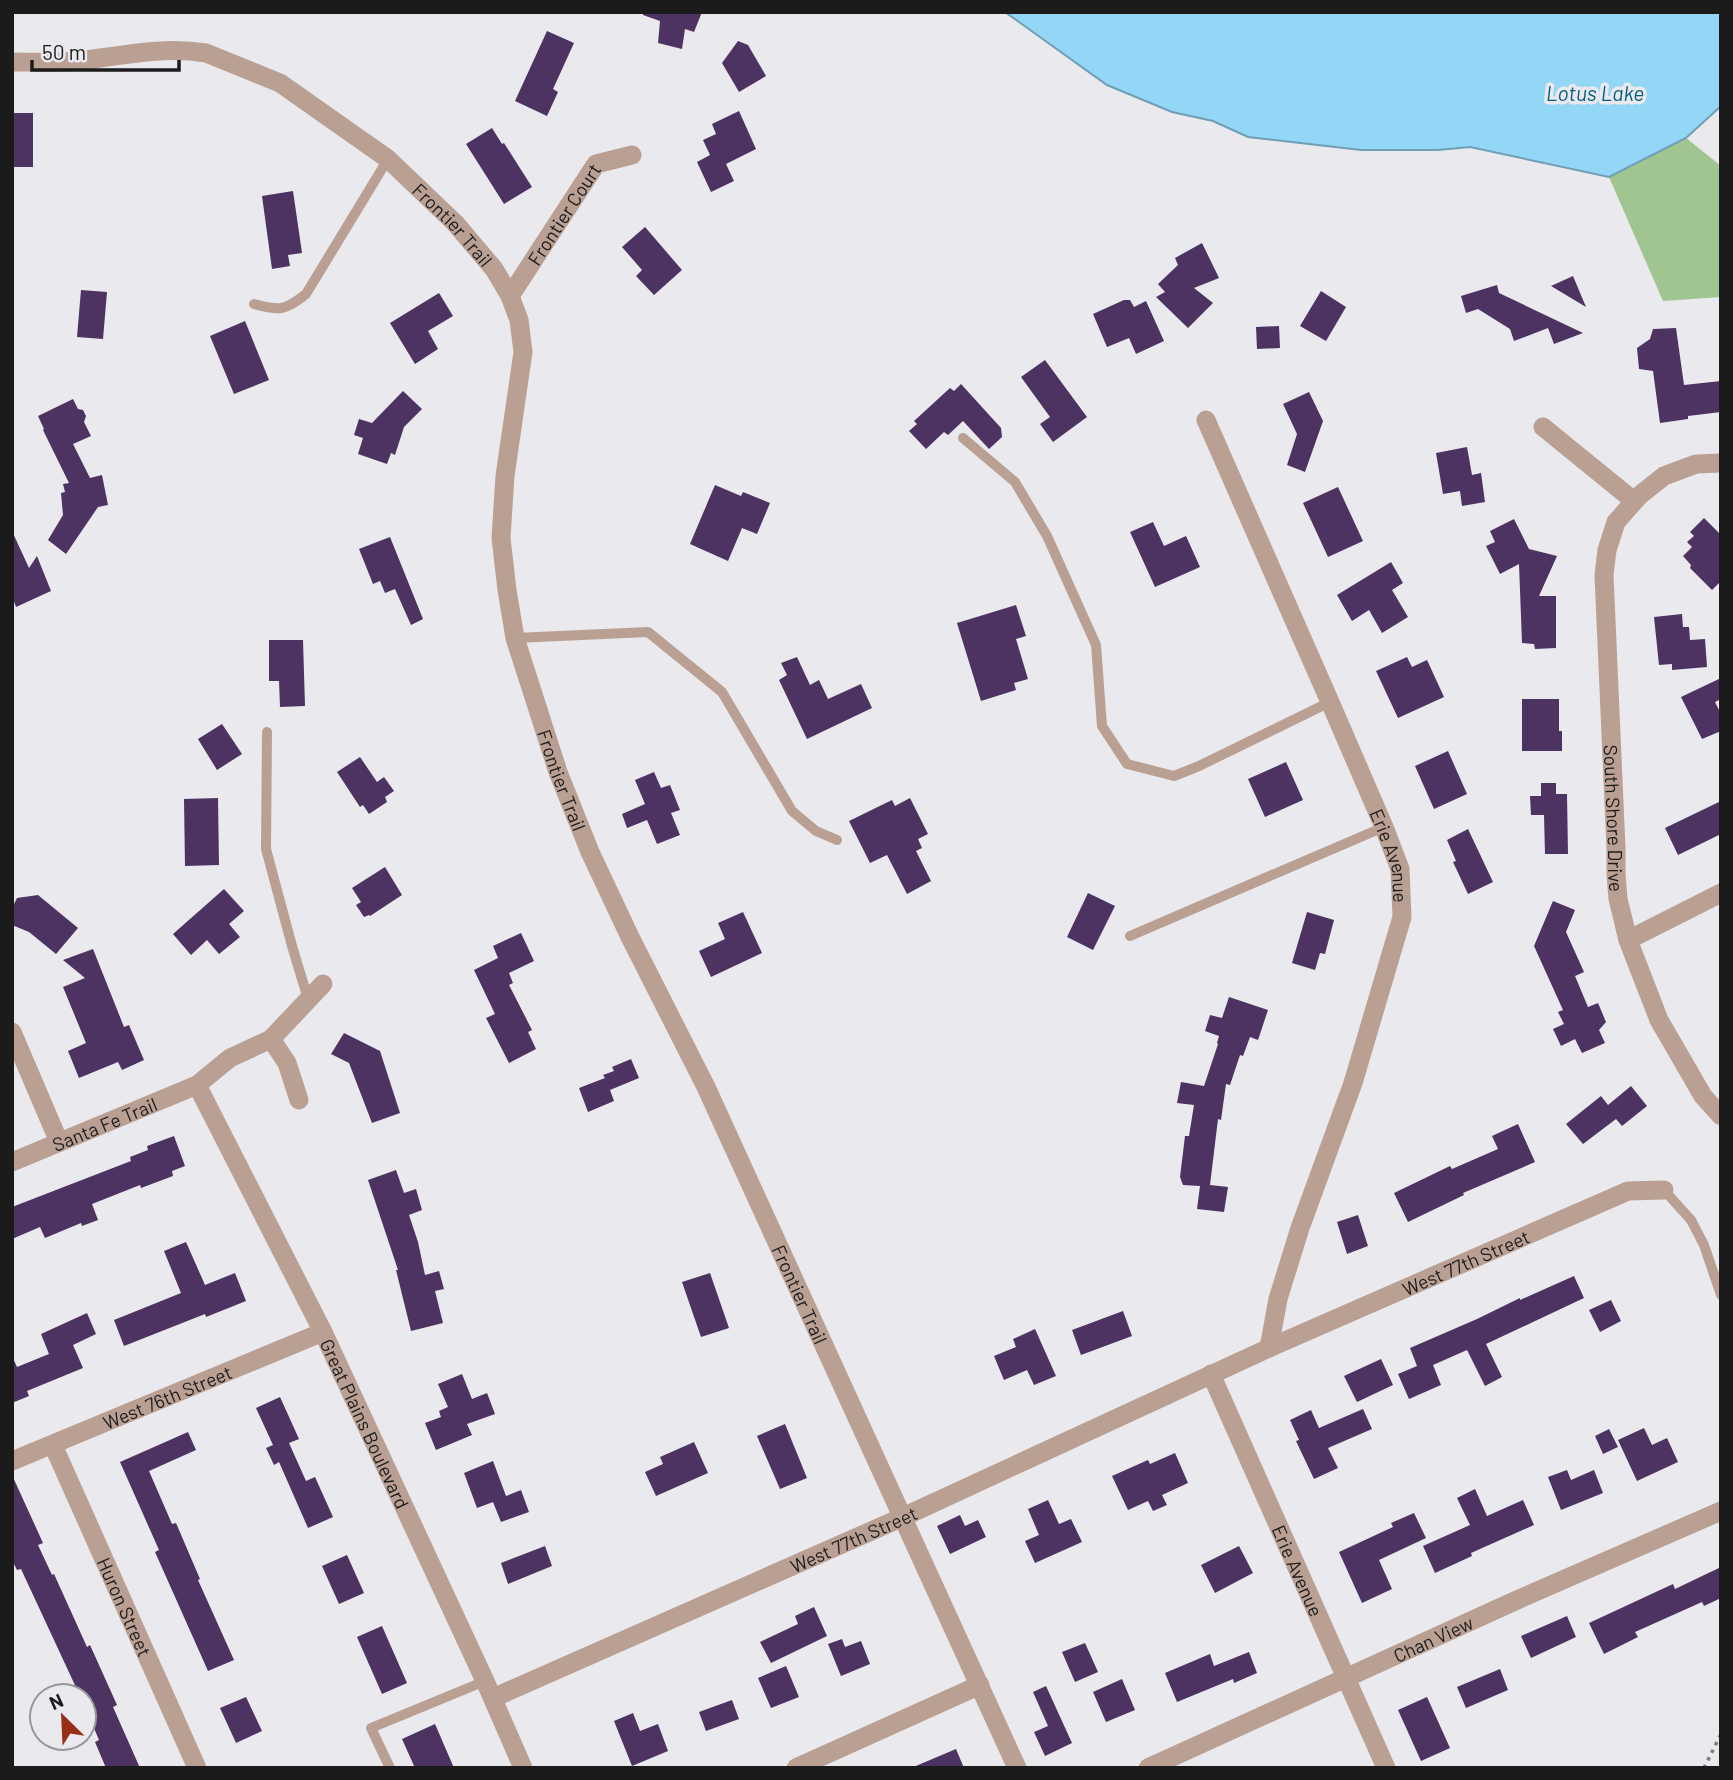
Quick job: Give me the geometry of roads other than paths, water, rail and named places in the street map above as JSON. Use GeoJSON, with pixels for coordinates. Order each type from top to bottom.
{"type":"FeatureCollection","features":[{"type":"Feature","properties":{"kind":"street","name":"Frontier Trail"},"geometry":{"type":"LineString","coordinates":[[12,62],[74,61],[155,50],[206,53],[280,83],[388,159],[455,223],[494,270],[510,296],[519,320],[523,352],[505,476],[501,538],[515,638],[558,772],[590,852],[706,1087],[1017,1768]]}},
{"type":"Feature","properties":{"kind":"street","name":"Frontier Court"},"geometry":{"type":"LineString","coordinates":[[510,296],[596,164],[632,155]]}},
{"type":"Feature","properties":{"kind":"street","name":"Erie Avenue"},"geometry":{"type":"LineString","coordinates":[[1206,420],[1400,869],[1402,918],[1353,1083],[1281,1287],[1269,1348]]}},
{"type":"Feature","properties":{"kind":"street"},"geometry":{"type":"LineString","coordinates":[[1543,426],[1634,501]]}},
{"type":"Feature","properties":{"kind":"street","name":"South Shore Drive"},"geometry":{"type":"LineString","coordinates":[[1721,463],[1696,464],[1664,476],[1634,501],[1616,522],[1607,550],[1604,575],[1618,899],[1628,940],[1659,1020],[1703,1096],[1721,1116]]}},
{"type":"Feature","properties":{"kind":"street"},"geometry":{"type":"LineString","coordinates":[[1628,940],[1721,893]]}},
{"type":"Feature","properties":{"kind":"street"},"geometry":{"type":"LineString","coordinates":[[299,1100],[287,1063],[271,1039],[323,984]]}},
{"type":"Feature","properties":{"kind":"street"},"geometry":{"type":"LineString","coordinates":[[12,1032],[59,1143]]}},
{"type":"Feature","properties":{"kind":"street","name":"Santa Fe Trail"},"geometry":{"type":"LineString","coordinates":[[12,1162],[197,1085],[230,1058],[271,1039]]}},
{"type":"Feature","properties":{"kind":"street","name":"Great Plains Boulevard"},"geometry":{"type":"LineString","coordinates":[[197,1085],[323,1332],[523,1768]]}},
{"type":"Feature","properties":{"kind":"street","name":"West 77th Street"},"geometry":{"type":"LineString","coordinates":[[489,1689],[903,1517],[1211,1374],[1629,1191],[1664,1190]]}},
{"type":"Feature","properties":{"kind":"street","name":"West 76th Street"},"geometry":{"type":"LineString","coordinates":[[12,1461],[323,1332]]}},
{"type":"Feature","properties":{"kind":"street","name":"Erie Avenue"},"geometry":{"type":"LineString","coordinates":[[1211,1374],[1386,1768]]}},
{"type":"Feature","properties":{"kind":"street","name":"Huron Street"},"geometry":{"type":"LineString","coordinates":[[52,1445],[197,1768]]}},
{"type":"Feature","properties":{"kind":"street","name":"Chan View"},"geometry":{"type":"LineString","coordinates":[[1148,1768],[1721,1511]]}},
{"type":"Feature","properties":{"kind":"street"},"geometry":{"type":"LineString","coordinates":[[796,1768],[980,1685]]}},
{"type":"Feature","properties":{"kind":"lane"},"geometry":{"type":"LineString","coordinates":[[254,304],[274,310],[294,304],[306,294],[388,159]]}},
{"type":"Feature","properties":{"kind":"lane"},"geometry":{"type":"LineString","coordinates":[[963,438],[1016,482],[1047,536],[1096,645],[1102,726],[1127,764],[1174,776],[1330,702]]}},
{"type":"Feature","properties":{"kind":"lane"},"geometry":{"type":"LineString","coordinates":[[515,638],[648,632],[722,692],[792,811],[816,831],[837,840]]}},
{"type":"Feature","properties":{"kind":"lane"},"geometry":{"type":"LineString","coordinates":[[267,732],[266,849],[309,999]]}},
{"type":"Feature","properties":{"kind":"lane"},"geometry":{"type":"LineString","coordinates":[[1130,936],[1384,827]]}},
{"type":"Feature","properties":{"kind":"lane"},"geometry":{"type":"LineString","coordinates":[[1664,1190],[1691,1220],[1704,1245],[1721,1295]]}},
{"type":"Feature","properties":{"kind":"lane"},"geometry":{"type":"LineString","coordinates":[[390,1768],[371,1728],[489,1689]]}},
{"type":"Feature","properties":{"kind":"water","name":"Lotus Lake"},"geometry":{"type":"Polygon","coordinates":[[[1005,12],[1721,12],[1721,106],[1686,138],[1609,177],[1470,147],[1438,150],[1361,150],[1248,137],[1213,121],[1172,112],[1107,85],[1005,12]]]}}]}
